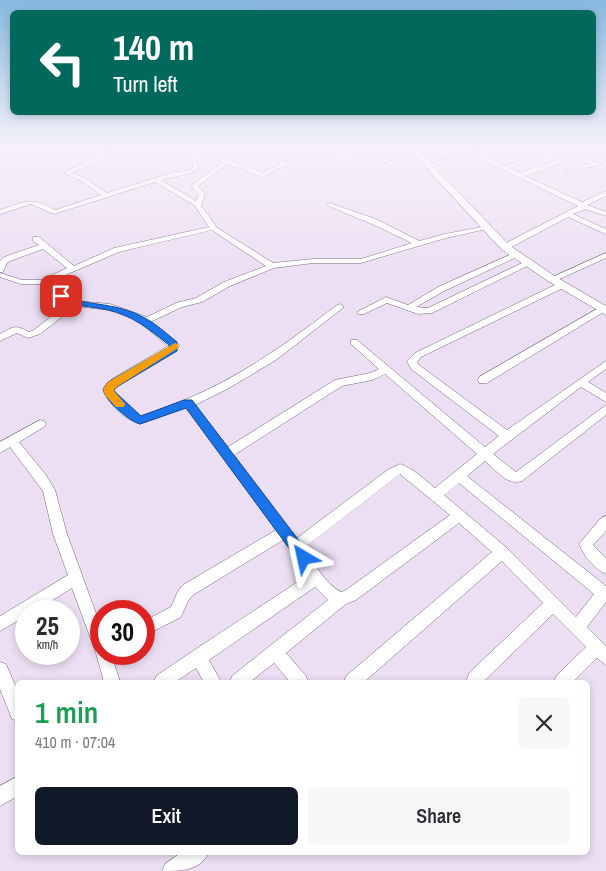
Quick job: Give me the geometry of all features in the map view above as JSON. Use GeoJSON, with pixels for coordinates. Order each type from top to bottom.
{"type":"FeatureCollection","features":[{"type":"Feature","properties":{"kind":"main road"},"geometry":{"type":"LineString","coordinates":[[451,189],[504,246],[552,279],[604,310]]}},
{"type":"Feature","properties":{"kind":"street"},"geometry":{"type":"LineString","coordinates":[[97,189],[105,194]]}},
{"type":"Feature","properties":{"kind":"street"},"geometry":{"type":"LineString","coordinates":[[0,212],[30,202],[38,203],[54,212],[125,189]]}},
{"type":"Feature","properties":{"kind":"street"},"geometry":{"type":"LineString","coordinates":[[171,189],[198,204]]}},
{"type":"Feature","properties":{"kind":"street"},"geometry":{"type":"LineString","coordinates":[[197,189],[202,194],[197,206],[207,217],[213,228],[272,266]]}},
{"type":"Feature","properties":{"kind":"street"},"geometry":{"type":"LineString","coordinates":[[549,189],[584,206],[606,214]]}},
{"type":"Feature","properties":{"kind":"street"},"geometry":{"type":"LineString","coordinates":[[504,246],[604,196]]}},
{"type":"Feature","properties":{"kind":"street"},"geometry":{"type":"LineString","coordinates":[[330,205],[368,219],[419,244]]}},
{"type":"Feature","properties":{"kind":"street"},"geometry":{"type":"LineString","coordinates":[[568,214],[606,232]]}},
{"type":"Feature","properties":{"kind":"street"},"geometry":{"type":"LineString","coordinates":[[0,275],[10,276],[21,282],[43,282],[116,250],[213,228]]}},
{"type":"Feature","properties":{"kind":"street"},"geometry":{"type":"LineString","coordinates":[[43,282],[74,303],[119,310],[147,320],[179,305],[200,300],[227,284],[272,266],[313,261],[361,261],[452,235],[487,228]]}},
{"type":"Feature","properties":{"kind":"street"},"geometry":{"type":"LineString","coordinates":[[36,239],[73,269]]}},
{"type":"Feature","properties":{"kind":"street"},"geometry":{"type":"LineString","coordinates":[[0,270],[3,262],[7,259],[44,246]]}},
{"type":"Feature","properties":{"kind":"street"},"geometry":{"type":"LineString","coordinates":[[411,307],[442,289],[516,255]]}},
{"type":"Feature","properties":{"kind":"street"},"geometry":{"type":"LineString","coordinates":[[552,279],[606,255]]}},
{"type":"Feature","properties":{"kind":"street"},"geometry":{"type":"LineString","coordinates":[[362,312],[386,300],[418,310],[429,310],[529,263]]}},
{"type":"Feature","properties":{"kind":"street"},"geometry":{"type":"LineString","coordinates":[[507,436],[415,367],[412,361],[418,355],[562,284]]}},
{"type":"Feature","properties":{"kind":"street"},"geometry":{"type":"LineString","coordinates":[[0,338],[17,330],[28,335],[37,332],[74,303]]}},
{"type":"Feature","properties":{"kind":"street"},"geometry":{"type":"LineString","coordinates":[[141,319],[175,346],[108,389],[109,393],[132,416],[140,420],[220,388],[272,359],[340,307]]}},
{"type":"Feature","properties":{"kind":"street"},"geometry":{"type":"LineString","coordinates":[[483,380],[604,310]]}},
{"type":"Feature","properties":{"kind":"street"},"geometry":{"type":"LineString","coordinates":[[354,342],[512,477],[518,477],[606,409]]}},
{"type":"Feature","properties":{"kind":"street"},"geometry":{"type":"LineString","coordinates":[[436,495],[507,436],[606,364]]}},
{"type":"Feature","properties":{"kind":"street"},"geometry":{"type":"LineString","coordinates":[[228,454],[339,383],[372,376],[386,370]]}},
{"type":"Feature","properties":{"kind":"street"},"geometry":{"type":"LineString","coordinates":[[581,382],[606,398]]}},
{"type":"Feature","properties":{"kind":"street"},"geometry":{"type":"LineString","coordinates":[[188,402],[296,546],[316,578],[331,594],[341,599]]}},
{"type":"Feature","properties":{"kind":"street"},"geometry":{"type":"LineString","coordinates":[[40,424],[6,444],[48,490],[55,521],[90,617]]}},
{"type":"Feature","properties":{"kind":"street"},"geometry":{"type":"LineString","coordinates":[[296,546],[393,472],[400,469],[409,473],[502,552],[601,652],[565,680]]}},
{"type":"Feature","properties":{"kind":"street"},"geometry":{"type":"LineString","coordinates":[[458,476],[605,594],[577,628]]}},
{"type":"Feature","properties":{"kind":"street"},"geometry":{"type":"LineString","coordinates":[[240,680],[341,599],[351,595],[460,515]]}},
{"type":"Feature","properties":{"kind":"street"},"geometry":{"type":"LineString","coordinates":[[606,522],[586,544],[589,551],[606,567]]}},
{"type":"Feature","properties":{"kind":"street"},"geometry":{"type":"LineString","coordinates":[[155,624],[180,608],[181,596],[188,590],[284,532]]}},
{"type":"Feature","properties":{"kind":"street"},"geometry":{"type":"LineString","coordinates":[[354,680],[502,552]]}},
{"type":"Feature","properties":{"kind":"street"},"geometry":{"type":"LineString","coordinates":[[0,624],[76,578]]}},
{"type":"Feature","properties":{"kind":"street"},"geometry":{"type":"LineString","coordinates":[[165,680],[316,578]]}},
{"type":"Feature","properties":{"kind":"street"},"geometry":{"type":"LineString","coordinates":[[475,679],[553,604]]}},
{"type":"Feature","properties":{"kind":"street"},"geometry":{"type":"LineString","coordinates":[[274,653],[298,680]]}},
{"type":"Feature","properties":{"kind":"street"},"geometry":{"type":"LineString","coordinates":[[198,656],[212,680]]}},
{"type":"Feature","properties":{"kind":"street"},"geometry":{"type":"LineString","coordinates":[[107,665],[111,680]]}},
{"type":"Feature","properties":{"kind":"street"},"geometry":{"type":"LineString","coordinates":[[0,670],[15,706]]}},
{"type":"Feature","properties":{"kind":"street"},"geometry":{"type":"LineString","coordinates":[[0,797],[15,787]]}},
{"type":"Feature","properties":{"kind":"street"},"geometry":{"type":"LineString","coordinates":[[172,871],[196,855]]}},
{"type":"Feature","properties":{"kind":"slow traffic"},"geometry":{"type":"LineString","coordinates":[[120,404],[109,393],[108,389],[116,382],[175,346]]}},
{"type":"Feature","properties":{"kind":"route"},"geometry":{"type":"LineString","coordinates":[[61,296],[74,303],[110,308],[128,313],[141,319],[174,344],[174,348],[112,385],[108,389],[109,393],[132,416],[140,420],[188,402],[304,558]]}}]}
